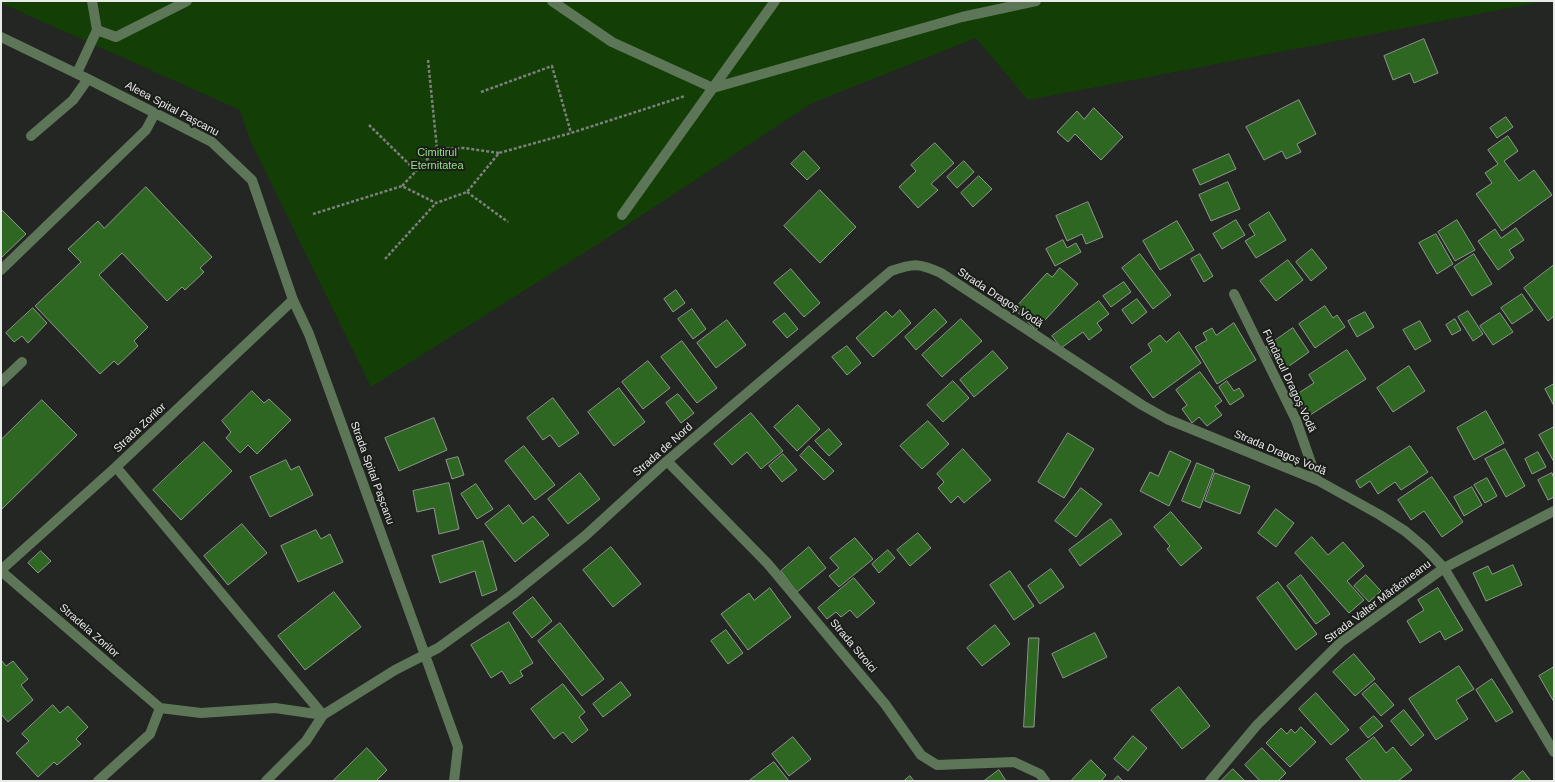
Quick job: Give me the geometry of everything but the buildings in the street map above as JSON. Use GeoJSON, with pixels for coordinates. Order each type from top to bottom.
{"type":"FeatureCollection","features":[{"type":"Feature","properties":{"kind":"street"},"geometry":{"type":"LineString","coordinates":[[77,73],[97,30],[92,1]]}},
{"type":"Feature","properties":{"kind":"street"},"geometry":{"type":"LineString","coordinates":[[97,30],[116,37],[187,1]]}},
{"type":"Feature","properties":{"kind":"street"},"geometry":{"type":"LineString","coordinates":[[552,1],[612,42],[713,88],[962,17],[1036,1]]}},
{"type":"Feature","properties":{"kind":"street"},"geometry":{"type":"LineString","coordinates":[[622,215],[775,1]]}},
{"type":"Feature","properties":{"kind":"street","name":"Aleea Spital Pașcanu"},"geometry":{"type":"LineString","coordinates":[[1,37],[77,73],[212,142],[252,180],[293,300]]}},
{"type":"Feature","properties":{"kind":"street"},"geometry":{"type":"LineString","coordinates":[[31,136],[73,100],[88,79]]}},
{"type":"Feature","properties":{"kind":"street"},"geometry":{"type":"LineString","coordinates":[[1,270],[146,130],[155,113]]}},
{"type":"Feature","properties":{"kind":"street","name":"Strada de Nord"},"geometry":{"type":"LineString","coordinates":[[424,655],[438,648],[482,616],[585,536],[667,461],[891,271],[916,264]]}},
{"type":"Feature","properties":{"kind":"street","name":"Strada Dragoș Vodă"},"geometry":{"type":"LineString","coordinates":[[916,264],[941,273],[1142,405],[1168,419],[1317,480],[1380,515],[1405,531],[1425,548],[1444,568],[1554,752]]}},
{"type":"Feature","properties":{"kind":"street","name":"Fundacul Dragoș Vodă"},"geometry":{"type":"LineString","coordinates":[[1234,294],[1296,420],[1317,480]]}},
{"type":"Feature","properties":{"kind":"street","name":"Strada Zorilor"},"geometry":{"type":"LineString","coordinates":[[1,571],[116,467],[293,300]]}},
{"type":"Feature","properties":{"kind":"street","name":"Strada Spital Pașcanu"},"geometry":{"type":"LineString","coordinates":[[293,300],[309,334],[458,747],[454,781]]}},
{"type":"Feature","properties":{"kind":"street"},"geometry":{"type":"LineString","coordinates":[[1,382],[22,362]]}},
{"type":"Feature","properties":{"kind":"street","name":"Strada Stroici"},"geometry":{"type":"LineString","coordinates":[[667,461],[768,564],[885,704],[921,755],[937,765],[1014,762],[1040,774],[1045,781]]}},
{"type":"Feature","properties":{"kind":"street"},"geometry":{"type":"LineString","coordinates":[[116,467],[323,715]]}},
{"type":"Feature","properties":{"kind":"street","name":"Strada Valter Mărăcineanu"},"geometry":{"type":"LineString","coordinates":[[1210,781],[1257,725],[1341,642],[1444,568],[1554,511]]}},
{"type":"Feature","properties":{"kind":"street","name":"Stradela Zorilor"},"geometry":{"type":"LineString","coordinates":[[1,571],[160,708]]}},
{"type":"Feature","properties":{"kind":"street"},"geometry":{"type":"LineString","coordinates":[[266,781],[306,741],[323,715],[395,670],[424,655]]}},
{"type":"Feature","properties":{"kind":"street"},"geometry":{"type":"LineString","coordinates":[[98,781],[150,734],[160,708],[201,713],[275,708],[323,715]]}},
{"type":"Feature","properties":{"kind":"path"},"geometry":{"type":"LineString","coordinates":[[428,60],[437,149]]}},
{"type":"Feature","properties":{"kind":"path"},"geometry":{"type":"LineString","coordinates":[[481,92],[552,66],[571,133]]}},
{"type":"Feature","properties":{"kind":"path"},"geometry":{"type":"LineString","coordinates":[[312,214],[402,186],[437,149],[464,148],[499,153],[571,133],[713,88]]}},
{"type":"Feature","properties":{"kind":"path"},"geometry":{"type":"LineString","coordinates":[[369,126],[416,171]]}},
{"type":"Feature","properties":{"kind":"path"},"geometry":{"type":"LineString","coordinates":[[385,259],[436,203],[467,192],[499,153]]}},
{"type":"Feature","properties":{"kind":"path"},"geometry":{"type":"LineString","coordinates":[[402,186],[436,203]]}},
{"type":"Feature","properties":{"kind":"path"},"geometry":{"type":"LineString","coordinates":[[467,192],[508,222]]}},
{"type":"Feature","properties":{"kind":"green space","name":"Cimitirul Eternitatea"},"geometry":{"type":"Polygon","coordinates":[[[1,1],[1546,1],[1028,100],[976,38],[812,103],[598,244],[371,387],[250,140],[240,110],[1,3],[1,1]]]}}]}
